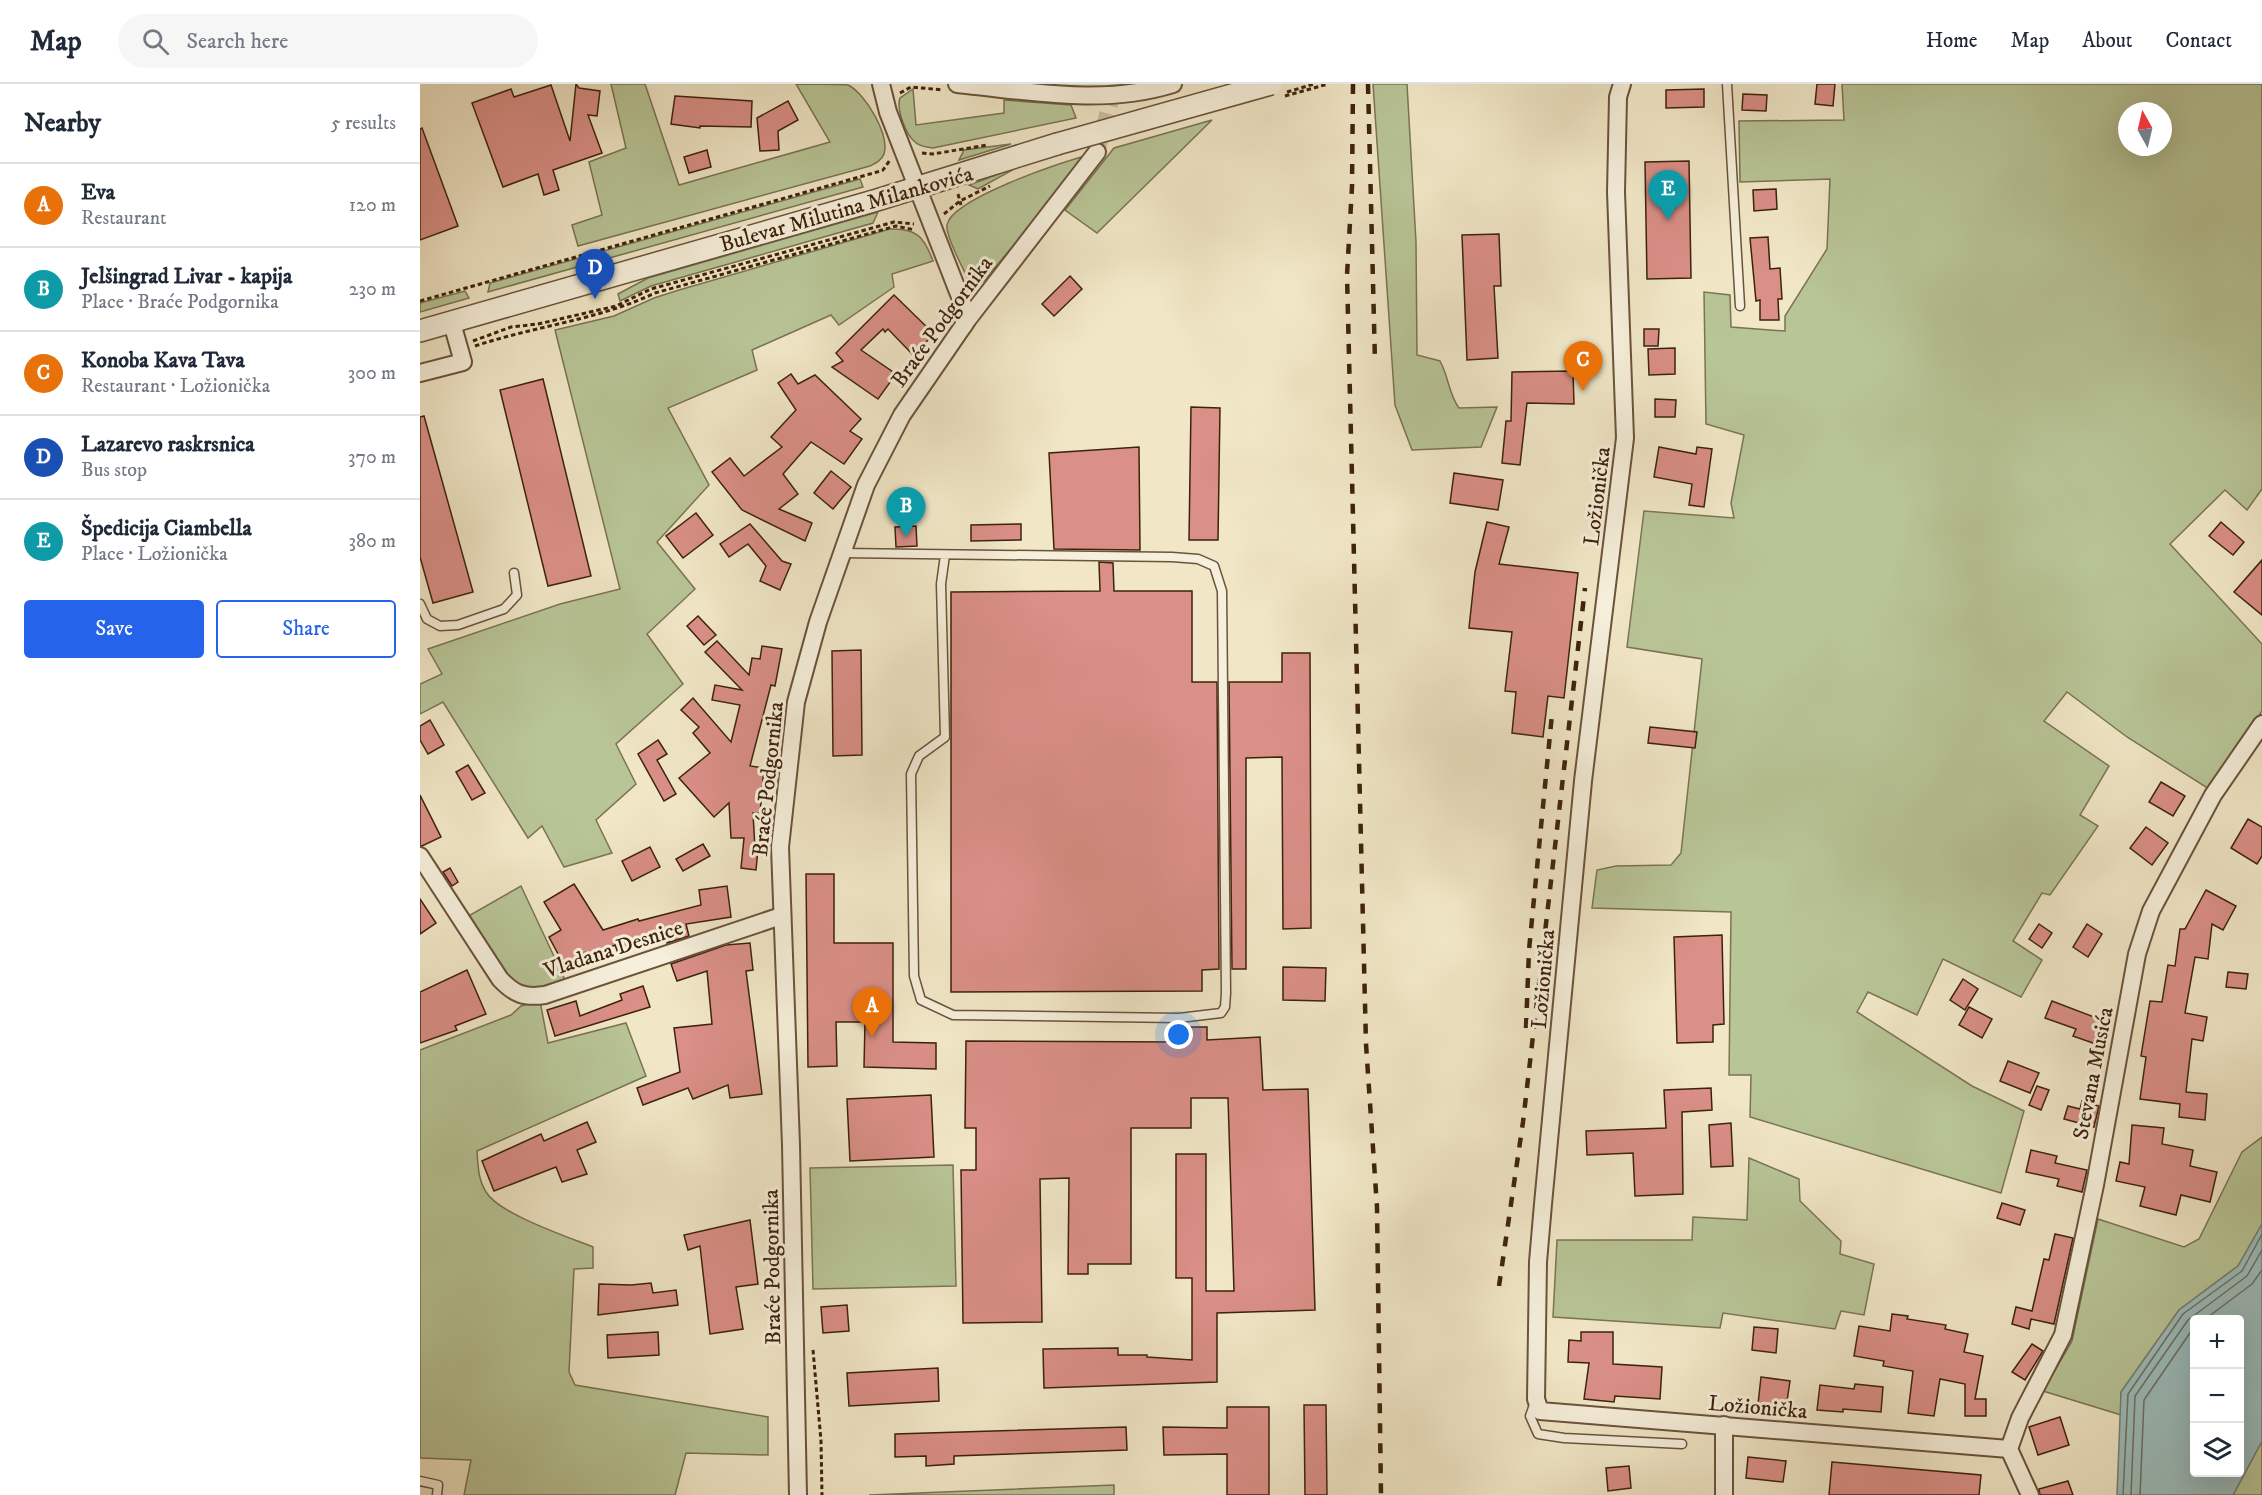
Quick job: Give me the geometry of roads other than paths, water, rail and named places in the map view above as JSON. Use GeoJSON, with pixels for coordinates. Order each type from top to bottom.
{"type":"FeatureCollection","features":[{"type":"Feature","properties":{"kind":"street"},"geometry":{"type":"LineString","coordinates":[[881,84],[888,112],[964,307],[964,325]]}},
{"type":"Feature","properties":{"kind":"street"},"geometry":{"type":"LineString","coordinates":[[957,84],[1082,96],[1173,84]]}},
{"type":"Feature","properties":{"kind":"street","name":"Bulevar Milutina Milankovića"},"geometry":{"type":"LineString","coordinates":[[420,331],[1057,144],[1271,84]]}},
{"type":"Feature","properties":{"kind":"street","name":"Ložionička"},"geometry":{"type":"LineString","coordinates":[[1622,84],[1618,97],[1616,192],[1625,438],[1584,771],[1544,1192],[1538,1262],[1536,1399],[1540,1411],[2009,1449]]}},
{"type":"Feature","properties":{"kind":"street","name":"Braće Podgornika"},"geometry":{"type":"LineString","coordinates":[[798,1495],[791,1145],[780,847],[796,702],[818,622],[866,485],[902,415],[964,325],[1097,152]]}},
{"type":"Feature","properties":{"kind":"street"},"geometry":{"type":"LineString","coordinates":[[420,373],[461,353],[452,323]]}},
{"type":"Feature","properties":{"kind":"street","name":"Stevana Musića"},"geometry":{"type":"LineString","coordinates":[[2009,1449],[2012,1433],[2063,1335],[2095,1185],[2137,954],[2151,910],[2213,795],[2262,724]]}},
{"type":"Feature","properties":{"kind":"street","name":"Vladana Desnice"},"geometry":{"type":"LineString","coordinates":[[420,856],[500,979],[512,992],[527,997],[545,995],[781,916]]}},
{"type":"Feature","properties":{"kind":"street"},"geometry":{"type":"LineString","coordinates":[[1724,1425],[1724,1495]]}},
{"type":"Feature","properties":{"kind":"street"},"geometry":{"type":"LineString","coordinates":[[2009,1449],[2030,1495]]}},
{"type":"Feature","properties":{"kind":"lane"},"geometry":{"type":"LineString","coordinates":[[1727,84],[1740,306]]}},
{"type":"Feature","properties":{"kind":"lane"},"geometry":{"type":"LineString","coordinates":[[842,554],[1172,557],[1198,559],[1214,566],[1222,591],[1226,993],[1225,1007],[1221,1013],[1179,1018],[953,1015],[921,1000],[914,976],[911,774],[919,756],[945,737],[941,584],[945,555]]}},
{"type":"Feature","properties":{"kind":"lane"},"geometry":{"type":"LineString","coordinates":[[420,604],[427,619],[440,626],[458,625],[504,609],[517,594],[514,573]]}},
{"type":"Feature","properties":{"kind":"lane"},"geometry":{"type":"LineString","coordinates":[[1536,1399],[1530,1416],[1538,1434],[1564,1438],[1682,1444]]}},
{"type":"Feature","properties":{"kind":"lane"},"geometry":{"type":"LineString","coordinates":[[420,1481],[438,1485],[437,1495]]}},
{"type":"Feature","properties":{"kind":"water"},"geometry":{"type":"Polygon","coordinates":[[[2262,1224],[2262,1441],[2244,1475],[2244,1315],[2190,1315],[2190,1477],[2243,1477],[2233,1495],[2117,1495],[2121,1392],[2179,1310],[2238,1266],[2262,1224]]]}},
{"type":"Feature","properties":{"kind":"tunnel"},"geometry":{"type":"LineString","coordinates":[[1097,152],[1112,96]]}},
{"type":"Feature","properties":{"kind":"railway"},"geometry":{"type":"LineString","coordinates":[[1353,84],[1352,187],[1347,275],[1366,1044],[1377,1207],[1381,1495]]}},
{"type":"Feature","properties":{"kind":"railway"},"geometry":{"type":"LineString","coordinates":[[1368,84],[1375,362]]}},
{"type":"Feature","properties":{"kind":"railway"},"geometry":{"type":"LineString","coordinates":[[1499,1286],[1523,1122],[1585,588]]}},
{"type":"Feature","properties":{"kind":"railway"},"geometry":{"type":"LineString","coordinates":[[1526,1028],[1529,950],[1552,714]]}},
{"type":"Feature","properties":{"kind":"place","name":"Špedicija Ciambella"},"geometry":{"type":"Point","coordinates":[1668,220]}},
{"type":"Feature","properties":{"kind":"place","name":"Lazarevo raskrsnica"},"geometry":{"type":"Point","coordinates":[595,299]}},
{"type":"Feature","properties":{"kind":"place","name":"Konoba Kava Tava"},"geometry":{"type":"Point","coordinates":[1583,391]}},
{"type":"Feature","properties":{"kind":"place","name":"Jelšingrad Livar - kapija"},"geometry":{"type":"Point","coordinates":[906,537]}},
{"type":"Feature","properties":{"kind":"place","name":"Eva"},"geometry":{"type":"Point","coordinates":[872,1037]}}]}
